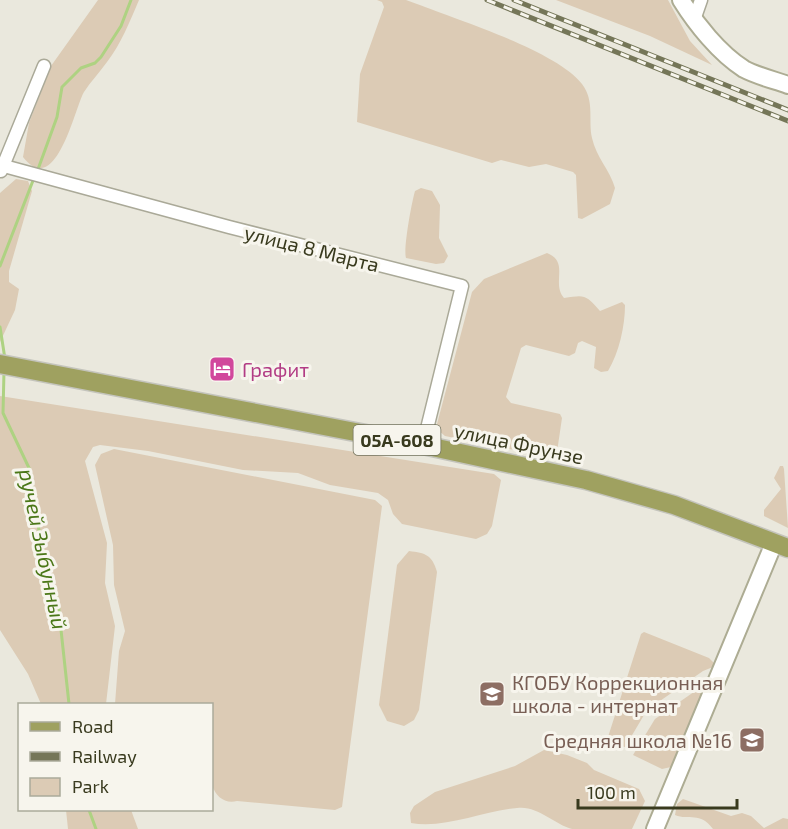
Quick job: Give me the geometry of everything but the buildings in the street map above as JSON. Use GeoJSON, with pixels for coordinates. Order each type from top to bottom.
{"type":"FeatureCollection","features":[{"type":"Feature","properties":{"kind":"main road"},"geometry":{"type":"LineString","coordinates":[[681,0],[694,20],[745,70],[788,85]]}},
{"type":"Feature","properties":{"kind":"main road","name":"улица Фрунзе"},"geometry":{"type":"LineString","coordinates":[[7,365],[586,480],[674,505],[781,546],[788,555]]}},
{"type":"Feature","properties":{"kind":"main road"},"geometry":{"type":"LineString","coordinates":[[654,829],[781,546]]}},
{"type":"Feature","properties":{"kind":"street"},"geometry":{"type":"LineString","coordinates":[[694,20],[700,0]]}},
{"type":"Feature","properties":{"kind":"street","name":"улица 8 Марта"},"geometry":{"type":"LineString","coordinates":[[44,66],[2,169],[29,172],[229,227],[462,286],[423,446]]}},
{"type":"Feature","properties":{"kind":"green space"},"geometry":{"type":"Polygon","coordinates":[[[98,0],[139,0],[117,48],[84,92],[62,146],[54,159],[45,167],[35,167],[23,157],[29,123],[51,66],[98,0]]]}},
{"type":"Feature","properties":{"kind":"green space"},"geometry":{"type":"Polygon","coordinates":[[[377,0],[406,0],[457,19],[530,48],[569,72],[586,90],[594,145],[615,188],[610,204],[582,219],[578,218],[576,175],[573,172],[546,164],[529,167],[501,160],[492,163],[357,122],[360,74],[384,7],[382,2],[377,0]]]}},
{"type":"Feature","properties":{"kind":"green space"},"geometry":{"type":"Polygon","coordinates":[[[556,0],[668,0],[690,41],[712,65],[650,36],[556,0]]]}},
{"type":"Feature","properties":{"kind":"green space"},"geometry":{"type":"Polygon","coordinates":[[[16,179],[28,181],[32,191],[9,271],[9,282],[19,289],[15,310],[0,342],[0,193],[16,179]]]}},
{"type":"Feature","properties":{"kind":"green space"},"geometry":{"type":"Polygon","coordinates":[[[421,188],[432,191],[440,205],[439,238],[448,256],[444,263],[436,264],[406,258],[407,235],[415,191],[421,188]]]}},
{"type":"Feature","properties":{"kind":"green space"},"geometry":{"type":"Polygon","coordinates":[[[547,253],[558,262],[560,292],[564,298],[584,297],[600,311],[622,302],[625,305],[621,339],[608,371],[601,372],[594,368],[596,347],[582,341],[578,343],[575,353],[569,356],[526,345],[521,348],[506,397],[511,403],[560,414],[562,418],[557,452],[553,458],[445,436],[438,430],[437,424],[472,292],[484,279],[547,253]]]}},
{"type":"Feature","properties":{"kind":"green space"},"geometry":{"type":"Polygon","coordinates":[[[0,396],[494,474],[501,480],[492,526],[487,534],[476,539],[402,524],[393,514],[388,500],[378,493],[330,485],[298,473],[243,470],[148,451],[100,445],[93,447],[85,461],[107,543],[105,583],[115,626],[106,703],[41,703],[28,674],[0,630],[0,396]]]}},
{"type":"Feature","properties":{"kind":"green space"},"geometry":{"type":"Polygon","coordinates":[[[114,449],[375,500],[382,506],[342,807],[335,810],[222,799],[213,787],[213,703],[115,703],[119,651],[125,631],[114,585],[113,545],[95,465],[101,454],[114,449]]]}},
{"type":"Feature","properties":{"kind":"green space"},"geometry":{"type":"Polygon","coordinates":[[[780,466],[784,469],[788,528],[764,516],[764,510],[781,489],[774,478],[780,466]]]}},
{"type":"Feature","properties":{"kind":"green space"},"geometry":{"type":"Polygon","coordinates":[[[409,551],[428,556],[437,572],[419,710],[414,720],[404,726],[387,721],[379,705],[397,565],[409,551]]]}},
{"type":"Feature","properties":{"kind":"green space"},"geometry":{"type":"Polygon","coordinates":[[[644,632],[709,658],[714,663],[713,667],[703,671],[647,710],[625,747],[614,745],[608,737],[641,634],[644,632]]]}},
{"type":"Feature","properties":{"kind":"green space"},"geometry":{"type":"Polygon","coordinates":[[[701,687],[705,691],[671,767],[662,769],[633,755],[655,719],[701,687]]]}},
{"type":"Feature","properties":{"kind":"green space"},"geometry":{"type":"Polygon","coordinates":[[[544,750],[567,755],[587,763],[594,770],[639,789],[645,801],[632,829],[572,829],[532,809],[524,808],[437,824],[411,823],[410,813],[414,806],[435,792],[515,766],[544,750]]]}},
{"type":"Feature","properties":{"kind":"green space"},"geometry":{"type":"Polygon","coordinates":[[[683,799],[731,816],[742,813],[751,816],[764,828],[783,818],[788,819],[788,829],[713,829],[699,818],[675,815],[677,804],[683,799]]]}},
{"type":"Feature","properties":{"kind":"green space"},"geometry":{"type":"Polygon","coordinates":[[[66,811],[131,811],[138,829],[68,829],[66,811]]]}},
{"type":"Feature","properties":{"kind":"waterway","name":"ручей Зыбунный"},"geometry":{"type":"LineString","coordinates":[[37,172],[57,117],[62,87],[81,68],[95,63],[101,57],[121,26],[131,0]]}},
{"type":"Feature","properties":{"kind":"waterway","name":"ручей Зыбунный"},"geometry":{"type":"LineString","coordinates":[[0,266],[34,178]]}},
{"type":"Feature","properties":{"kind":"waterway","name":"ручей Зыбунный"},"geometry":{"type":"LineString","coordinates":[[0,327],[5,359]]}},
{"type":"Feature","properties":{"kind":"waterway","name":"ручей Зыбунный"},"geometry":{"type":"LineString","coordinates":[[4,371],[3,413],[29,468],[41,543],[58,602],[69,703]]}},
{"type":"Feature","properties":{"kind":"waterway","name":"ручей Зыбунный"},"geometry":{"type":"LineString","coordinates":[[89,811],[96,829]]}},
{"type":"Feature","properties":{"kind":"railway"},"geometry":{"type":"LineString","coordinates":[[487,0],[788,121]]}},
{"type":"Feature","properties":{"kind":"railway"},"geometry":{"type":"LineString","coordinates":[[514,0],[788,110]]}},
{"type":"Feature","properties":{"kind":"place","name":"Графит"},"geometry":{"type":"Point","coordinates":[222,369]}},
{"type":"Feature","properties":{"kind":"place","name":"КГОБУ Коррекционная школа - интернат"},"geometry":{"type":"Point","coordinates":[492,694]}},
{"type":"Feature","properties":{"kind":"place","name":"Средняя школа №16"},"geometry":{"type":"Point","coordinates":[752,740]}}]}
